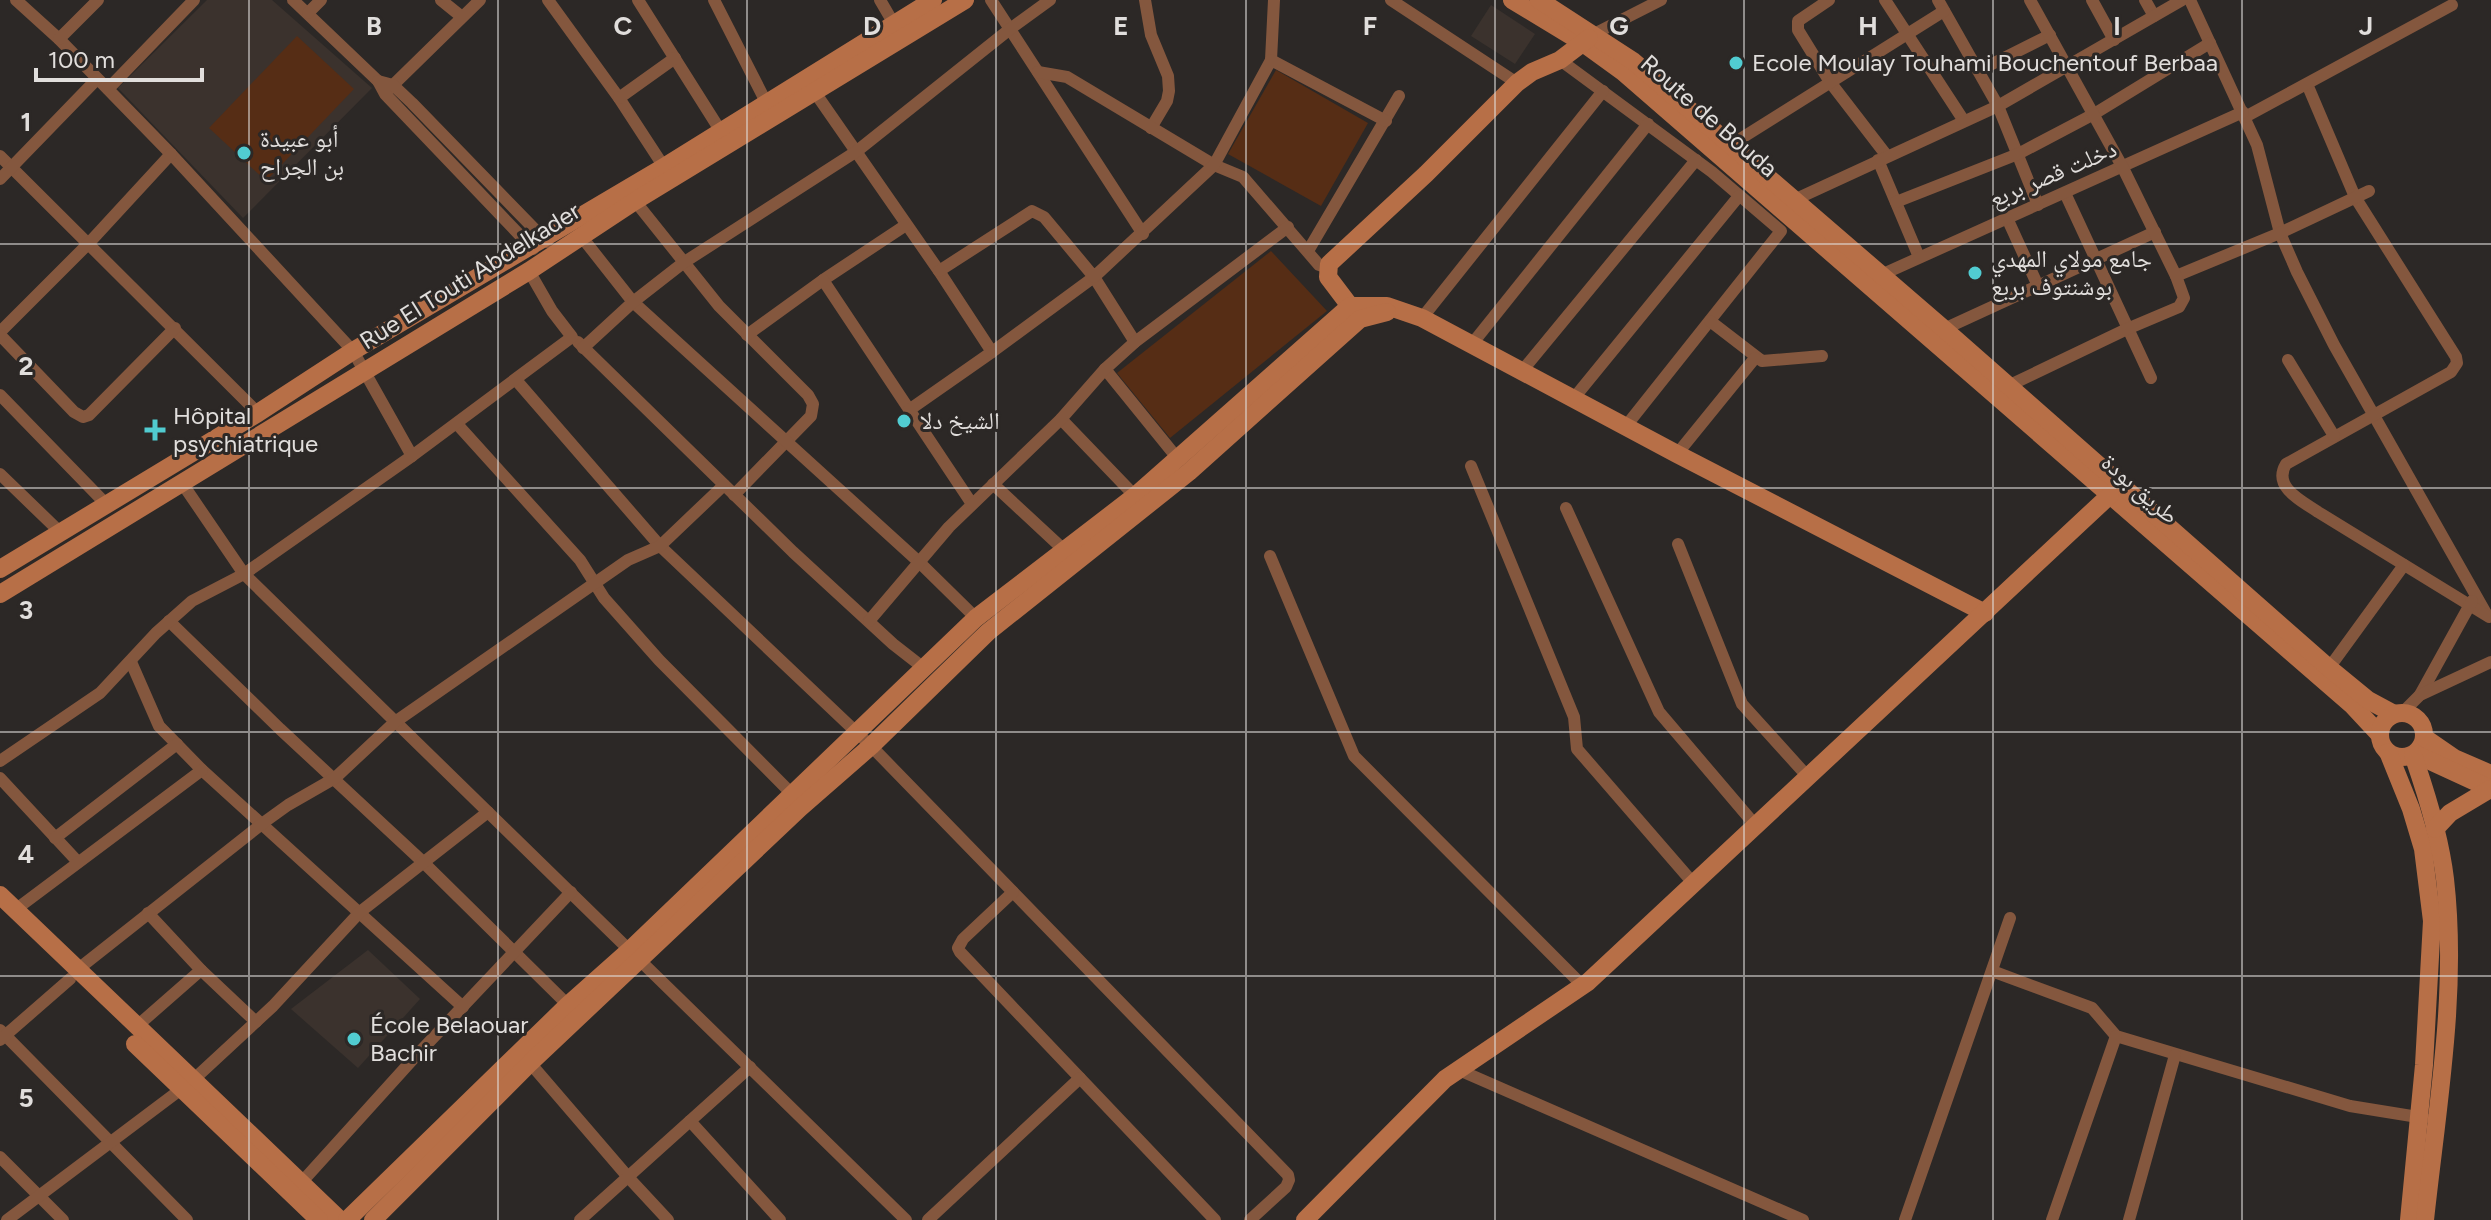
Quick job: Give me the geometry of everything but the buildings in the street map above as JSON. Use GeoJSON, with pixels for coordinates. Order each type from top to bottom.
{"type":"FeatureCollection","features":[{"type":"Feature","properties":{"kind":"street"},"geometry":{"type":"LineString","coordinates":[[16,0],[59,39],[171,154],[353,351],[412,456]]}},
{"type":"Feature","properties":{"kind":"street"},"geometry":{"type":"LineString","coordinates":[[59,39],[98,0]]}},
{"type":"Feature","properties":{"kind":"street"},"geometry":{"type":"LineString","coordinates":[[108,89],[194,0]]}},
{"type":"Feature","properties":{"kind":"street"},"geometry":{"type":"LineString","coordinates":[[293,0],[378,81],[458,149],[537,242],[552,311],[572,337],[729,490],[893,644],[925,669]]}},
{"type":"Feature","properties":{"kind":"street"},"geometry":{"type":"LineString","coordinates":[[308,13],[321,0]]}},
{"type":"Feature","properties":{"kind":"street"},"geometry":{"type":"LineString","coordinates":[[441,0],[462,17]]}},
{"type":"Feature","properties":{"kind":"street"},"geometry":{"type":"LineString","coordinates":[[389,89],[480,0]]}},
{"type":"Feature","properties":{"kind":"street"},"geometry":{"type":"LineString","coordinates":[[548,0],[619,98],[664,167]]}},
{"type":"Feature","properties":{"kind":"street"},"geometry":{"type":"LineString","coordinates":[[638,0],[720,130]]}},
{"type":"Feature","properties":{"kind":"street"},"geometry":{"type":"LineString","coordinates":[[714,0],[766,102]]}},
{"type":"Feature","properties":{"kind":"street"},"geometry":{"type":"LineString","coordinates":[[880,0],[894,24]]}},
{"type":"Feature","properties":{"kind":"street","name":"Rue El Touti Abdelkader"},"geometry":{"type":"LineString","coordinates":[[0,569],[258,413],[353,351],[664,167],[933,0]]}},
{"type":"Feature","properties":{"kind":"street","name":"Rue El Touti Abdelkader"},"geometry":{"type":"LineString","coordinates":[[0,594],[965,0]]}},
{"type":"Feature","properties":{"kind":"street"},"geometry":{"type":"LineString","coordinates":[[991,0],[1143,234]]}},
{"type":"Feature","properties":{"kind":"street"},"geometry":{"type":"LineString","coordinates":[[583,348],[633,302],[683,263],[857,151],[1050,0]]}},
{"type":"Feature","properties":{"kind":"street"},"geometry":{"type":"LineString","coordinates":[[1145,0],[1151,35],[1168,76],[1169,91],[1167,101],[1151,128]]}},
{"type":"Feature","properties":{"kind":"street"},"geometry":{"type":"LineString","coordinates":[[909,410],[1094,277],[1214,165],[1271,60],[1274,0]]}},
{"type":"Feature","properties":{"kind":"street"},"geometry":{"type":"LineString","coordinates":[[1391,0],[1517,83]]}},
{"type":"Feature","properties":{"kind":"street","name":"Route de Bouda"},"geometry":{"type":"LineString","coordinates":[[1512,0],[1633,61],[1794,200],[1872,279]]}},
{"type":"Feature","properties":{"kind":"street","name":"Route de Bouda"},"geometry":{"type":"LineString","coordinates":[[1539,0],[1872,279]]}},
{"type":"Feature","properties":{"kind":"street"},"geometry":{"type":"LineString","coordinates":[[1355,313],[1328,277],[1327,268],[1333,260],[1426,174],[1517,83],[1532,72],[1560,60],[1588,39],[1661,0]]}},
{"type":"Feature","properties":{"kind":"street"},"geometry":{"type":"LineString","coordinates":[[1829,0],[1803,16],[1797,27],[1882,158],[1919,257]]}},
{"type":"Feature","properties":{"kind":"street"},"geometry":{"type":"LineString","coordinates":[[1885,0],[1964,121]]}},
{"type":"Feature","properties":{"kind":"street"},"geometry":{"type":"LineString","coordinates":[[2008,386],[2183,304],[2184,295],[2123,168],[2030,0]]}},
{"type":"Feature","properties":{"kind":"street"},"geometry":{"type":"LineString","coordinates":[[2092,0],[2114,40]]}},
{"type":"Feature","properties":{"kind":"street"},"geometry":{"type":"LineString","coordinates":[[2145,0],[2154,16]]}},
{"type":"Feature","properties":{"kind":"street"},"geometry":{"type":"LineString","coordinates":[[1794,200],[1998,106],[2182,0]]}},
{"type":"Feature","properties":{"kind":"street"},"geometry":{"type":"LineString","coordinates":[[2190,0],[2244,115],[2260,156],[2280,233],[2297,272],[2473,600],[2490,619]]}},
{"type":"Feature","properties":{"kind":"street","name":"دخلت قصر بربع"},"geometry":{"type":"LineString","coordinates":[[1872,279],[2244,115],[2452,5]]}},
{"type":"Feature","properties":{"kind":"street"},"geometry":{"type":"LineString","coordinates":[[1729,146],[1907,35],[1941,6],[1998,106],[2038,205]]}},
{"type":"Feature","properties":{"kind":"street"},"geometry":{"type":"LineString","coordinates":[[1980,70],[2050,35]]}},
{"type":"Feature","properties":{"kind":"street"},"geometry":{"type":"LineString","coordinates":[[1896,202],[2018,154],[2094,114],[2210,43]]}},
{"type":"Feature","properties":{"kind":"street"},"geometry":{"type":"LineString","coordinates":[[619,98],[675,58]]}},
{"type":"Feature","properties":{"kind":"street"},"geometry":{"type":"LineString","coordinates":[[1271,60],[1386,121]]}},
{"type":"Feature","properties":{"kind":"street"},"geometry":{"type":"LineString","coordinates":[[1560,60],[1696,160],[1776,226],[1780,233],[1626,426]]}},
{"type":"Feature","properties":{"kind":"street"},"geometry":{"type":"LineString","coordinates":[[1038,72],[1067,77],[1214,165],[1243,177],[1319,265],[1327,268]]}},
{"type":"Feature","properties":{"kind":"street"},"geometry":{"type":"LineString","coordinates":[[0,179],[97,79]]}},
{"type":"Feature","properties":{"kind":"street"},"geometry":{"type":"LineString","coordinates":[[2307,84],[2355,197],[2457,360],[2451,372],[2286,464],[2282,470],[2284,484],[2310,507],[2404,565],[2473,600]]}},
{"type":"Feature","properties":{"kind":"street"},"geometry":{"type":"LineString","coordinates":[[389,89],[448,159],[537,242]]}},
{"type":"Feature","properties":{"kind":"street"},"geometry":{"type":"LineString","coordinates":[[814,91],[992,352]]}},
{"type":"Feature","properties":{"kind":"street"},"geometry":{"type":"LineString","coordinates":[[1422,318],[1603,91]]}},
{"type":"Feature","properties":{"kind":"street"},"geometry":{"type":"LineString","coordinates":[[1308,251],[1399,96]]}},
{"type":"Feature","properties":{"kind":"street"},"geometry":{"type":"LineString","coordinates":[[1472,344],[1648,124]]}},
{"type":"Feature","properties":{"kind":"street"},"geometry":{"type":"LineString","coordinates":[[448,159],[458,149]]}},
{"type":"Feature","properties":{"kind":"street"},"geometry":{"type":"LineString","coordinates":[[171,154],[0,334],[74,412],[83,417],[89,415],[175,328]]}},
{"type":"Feature","properties":{"kind":"street"},"geometry":{"type":"LineString","coordinates":[[0,156],[258,413]]}},
{"type":"Feature","properties":{"kind":"street"},"geometry":{"type":"LineString","coordinates":[[1522,371],[1696,160]]}},
{"type":"Feature","properties":{"kind":"street"},"geometry":{"type":"LineString","coordinates":[[2176,276],[2280,233],[2369,191]]}},
{"type":"Feature","properties":{"kind":"street"},"geometry":{"type":"LineString","coordinates":[[2065,193],[2151,378]]}},
{"type":"Feature","properties":{"kind":"street"},"geometry":{"type":"LineString","coordinates":[[1574,398],[1739,196]]}},
{"type":"Feature","properties":{"kind":"street"},"geometry":{"type":"LineString","coordinates":[[187,1220],[111,1140],[2,1035],[148,913],[263,823],[335,778],[395,722],[642,552],[660,546],[729,490],[811,416],[813,404],[808,395],[747,335],[683,263],[635,201]]}},
{"type":"Feature","properties":{"kind":"street"},"geometry":{"type":"LineString","coordinates":[[939,271],[1032,211],[1044,217],[1094,277],[1135,342]]}},
{"type":"Feature","properties":{"kind":"street"},"geometry":{"type":"LineString","coordinates":[[2007,218],[2038,286]]}},
{"type":"Feature","properties":{"kind":"street"},"geometry":{"type":"LineString","coordinates":[[747,335],[906,225]]}},
{"type":"Feature","properties":{"kind":"street"},"geometry":{"type":"LineString","coordinates":[[869,621],[972,504],[1061,419],[1105,369],[1135,342],[1288,227]]}},
{"type":"Feature","properties":{"kind":"street"},"geometry":{"type":"LineString","coordinates":[[1944,329],[2155,232]]}},
{"type":"Feature","properties":{"kind":"street"},"geometry":{"type":"LineString","coordinates":[[581,236],[633,302],[787,440],[976,618]]}},
{"type":"Feature","properties":{"kind":"street","name":"طريق بودة"},"geometry":{"type":"LineString","coordinates":[[1872,279],[1944,329],[2008,386],[2360,713],[2384,744]]}},
{"type":"Feature","properties":{"kind":"street","name":"طريق بودة"},"geometry":{"type":"LineString","coordinates":[[1872,279],[2110,495],[2368,700],[2398,714]]}},
{"type":"Feature","properties":{"kind":"street"},"geometry":{"type":"LineString","coordinates":[[823,280],[972,504]]}},
{"type":"Feature","properties":{"kind":"street"},"geometry":{"type":"LineString","coordinates":[[347,1220],[568,1005],[636,954],[800,808],[925,669],[976,618],[1135,496],[1355,313],[1370,304],[1401,308],[1422,318],[1985,613]]}},
{"type":"Feature","properties":{"kind":"street"},"geometry":{"type":"LineString","coordinates":[[373,1220],[792,794],[864,740],[988,632],[1189,472],[1355,313]]}},
{"type":"Feature","properties":{"kind":"street"},"geometry":{"type":"LineString","coordinates":[[1710,321],[1755,358],[1768,362],[1822,356]]}},
{"type":"Feature","properties":{"kind":"street"},"geometry":{"type":"LineString","coordinates":[[381,335],[392,353]]}},
{"type":"Feature","properties":{"kind":"street"},"geometry":{"type":"LineString","coordinates":[[0,761],[100,693],[192,601],[244,574],[457,424],[572,337]]}},
{"type":"Feature","properties":{"kind":"street"},"geometry":{"type":"LineString","coordinates":[[1677,454],[1755,358]]}},
{"type":"Feature","properties":{"kind":"street"},"geometry":{"type":"LineString","coordinates":[[2288,360],[2334,436]]}},
{"type":"Feature","properties":{"kind":"street"},"geometry":{"type":"LineString","coordinates":[[1105,369],[1178,459]]}},
{"type":"Feature","properties":{"kind":"street"},"geometry":{"type":"LineString","coordinates":[[516,380],[660,546],[864,740],[1288,1175],[1286,1187],[1250,1220]]}},
{"type":"Feature","properties":{"kind":"street"},"geometry":{"type":"LineString","coordinates":[[0,395],[106,504]]}},
{"type":"Feature","properties":{"kind":"street"},"geometry":{"type":"LineString","coordinates":[[1061,419],[1135,496]]}},
{"type":"Feature","properties":{"kind":"street"},"geometry":{"type":"LineString","coordinates":[[457,424],[574,552],[604,598],[659,660],[792,794]]}},
{"type":"Feature","properties":{"kind":"street"},"geometry":{"type":"LineString","coordinates":[[1471,466],[1574,717],[1577,749],[1694,884]]}},
{"type":"Feature","properties":{"kind":"street"},"geometry":{"type":"LineString","coordinates":[[0,474],[60,532]]}},
{"type":"Feature","properties":{"kind":"street"},"geometry":{"type":"LineString","coordinates":[[182,483],[244,574],[906,1220]]}},
{"type":"Feature","properties":{"kind":"street"},"geometry":{"type":"LineString","coordinates":[[993,484],[1063,549]]}},
{"type":"Feature","properties":{"kind":"street"},"geometry":{"type":"LineString","coordinates":[[1305,1220],[1445,1079],[1583,986],[2110,495]]}},
{"type":"Feature","properties":{"kind":"street"},"geometry":{"type":"LineString","coordinates":[[1566,508],[1659,712],[1756,826]]}},
{"type":"Feature","properties":{"kind":"street"},"geometry":{"type":"LineString","coordinates":[[1678,544],[1742,704],[1808,777]]}},
{"type":"Feature","properties":{"kind":"street"},"geometry":{"type":"LineString","coordinates":[[1270,556],[1354,756],[1583,986]]}},
{"type":"Feature","properties":{"kind":"street"},"geometry":{"type":"LineString","coordinates":[[2329,668],[2404,565]]}},
{"type":"Feature","properties":{"kind":"street"},"geometry":{"type":"LineString","coordinates":[[2420,695],[2473,600]]}},
{"type":"Feature","properties":{"kind":"street"},"geometry":{"type":"LineString","coordinates":[[169,621],[423,862],[568,1005]]}},
{"type":"Feature","properties":{"kind":"street"},"geometry":{"type":"LineString","coordinates":[[131,662],[153,718],[202,770],[463,1007]]}},
{"type":"Feature","properties":{"kind":"street"},"geometry":{"type":"LineString","coordinates":[[2425,1220],[2430,900],[2421,839],[2384,744],[2384,722],[2420,695],[2491,662]]}},
{"type":"Feature","properties":{"kind":"street"},"geometry":{"type":"LineString","coordinates":[[2398,714],[2416,718],[2424,730],[2417,749],[2445,881],[2449,945],[2447,1005],[2409,1220]]}},
{"type":"Feature","properties":{"kind":"street"},"geometry":{"type":"LineString","coordinates":[[55,838],[177,744]]}},
{"type":"Feature","properties":{"kind":"street"},"geometry":{"type":"LineString","coordinates":[[2384,744],[2400,757],[2417,749],[2454,758],[2491,784],[2450,813],[2435,829]]}},
{"type":"Feature","properties":{"kind":"street"},"geometry":{"type":"LineString","coordinates":[[8,910],[202,770]]}},
{"type":"Feature","properties":{"kind":"street"},"geometry":{"type":"LineString","coordinates":[[0,778],[78,862]]}},
{"type":"Feature","properties":{"kind":"street"},"geometry":{"type":"LineString","coordinates":[[7,1220],[187,1085],[256,1022],[360,912],[488,812]]}},
{"type":"Feature","properties":{"kind":"street"},"geometry":{"type":"LineString","coordinates":[[300,1184],[571,892]]}},
{"type":"Feature","properties":{"kind":"street"},"geometry":{"type":"LineString","coordinates":[[1013,892],[963,939],[958,948],[1215,1220]]}},
{"type":"Feature","properties":{"kind":"street"},"geometry":{"type":"LineString","coordinates":[[0,895],[8,910],[187,1085],[319,1220]]}},
{"type":"Feature","properties":{"kind":"street"},"geometry":{"type":"LineString","coordinates":[[148,913],[201,970],[256,1022]]}},
{"type":"Feature","properties":{"kind":"street"},"geometry":{"type":"LineString","coordinates":[[1905,1220],[2010,918]]}},
{"type":"Feature","properties":{"kind":"street"},"geometry":{"type":"LineString","coordinates":[[136,1027],[201,970]]}},
{"type":"Feature","properties":{"kind":"street"},"geometry":{"type":"LineString","coordinates":[[1992,971],[2092,1008],[2116,1036],[2350,1106],[2427,1118]]}},
{"type":"Feature","properties":{"kind":"street"},"geometry":{"type":"LineString","coordinates":[[73,974],[136,1027],[187,1085],[340,1220]]}},
{"type":"Feature","properties":{"kind":"street"},"geometry":{"type":"LineString","coordinates":[[2052,1220],[2116,1036]]}},
{"type":"Feature","properties":{"kind":"street"},"geometry":{"type":"LineString","coordinates":[[2129,1220],[2175,1055]]}},
{"type":"Feature","properties":{"kind":"street"},"geometry":{"type":"LineString","coordinates":[[530,1063],[668,1220]]}},
{"type":"Feature","properties":{"kind":"street"},"geometry":{"type":"LineString","coordinates":[[580,1220],[750,1067]]}},
{"type":"Feature","properties":{"kind":"street"},"geometry":{"type":"LineString","coordinates":[[1459,1070],[1803,1220]]}},
{"type":"Feature","properties":{"kind":"street"},"geometry":{"type":"LineString","coordinates":[[928,1220],[1080,1078]]}},
{"type":"Feature","properties":{"kind":"street"},"geometry":{"type":"LineString","coordinates":[[690,1121],[780,1220]]}},
{"type":"Feature","properties":{"kind":"street"},"geometry":{"type":"LineString","coordinates":[[0,1157],[63,1220]]}},
{"type":"Feature","properties":{"kind":"shaded area","name":"أبو عبيدة بن الجراح"},"geometry":{"type":"Polygon","coordinates":[[[207,0],[272,0],[372,88],[243,218],[118,88],[207,0]]]}},
{"type":"Feature","properties":{"kind":"shaded area"},"geometry":{"type":"Polygon","coordinates":[[[1491,5],[1535,34],[1515,64],[1471,36],[1491,5]]]}},
{"type":"Feature","properties":{"kind":"shaded area"},"geometry":{"type":"Polygon","coordinates":[[[297,36],[354,89],[266,181],[209,128],[297,36]]]}},
{"type":"Feature","properties":{"kind":"shaded area"},"geometry":{"type":"Polygon","coordinates":[[[1276,70],[1368,123],[1321,206],[1228,154],[1276,70]]]}},
{"type":"Feature","properties":{"kind":"shaded area"},"geometry":{"type":"Polygon","coordinates":[[[1271,251],[1327,311],[1170,438],[1117,373],[1271,251]]]}},
{"type":"Feature","properties":{"kind":"shaded area","name":"École Belaouar Bachir"},"geometry":{"type":"Polygon","coordinates":[[[368,950],[420,999],[358,1068],[291,1009],[368,950]]]}},
{"type":"Feature","properties":{"kind":"place","name":"Ecole Moulay Touhami Bouchentouf Berbaa"},"geometry":{"type":"Point","coordinates":[1736,63]}},
{"type":"Feature","properties":{"kind":"place","name":"أبو عبيدة بن الجراح"},"geometry":{"type":"Point","coordinates":[244,153]}},
{"type":"Feature","properties":{"kind":"place","name":"جامع مولاي المهدي بوشنتوف بربع"},"geometry":{"type":"Point","coordinates":[1975,273]}},
{"type":"Feature","properties":{"kind":"place","name":"الشيخ دلا"},"geometry":{"type":"Point","coordinates":[904,421]}},
{"type":"Feature","properties":{"kind":"place","name":"Hôpital psychiatrique"},"geometry":{"type":"Point","coordinates":[155,430]}},
{"type":"Feature","properties":{"kind":"place","name":"École Belaouar Bachir"},"geometry":{"type":"Point","coordinates":[354,1039]}}]}
